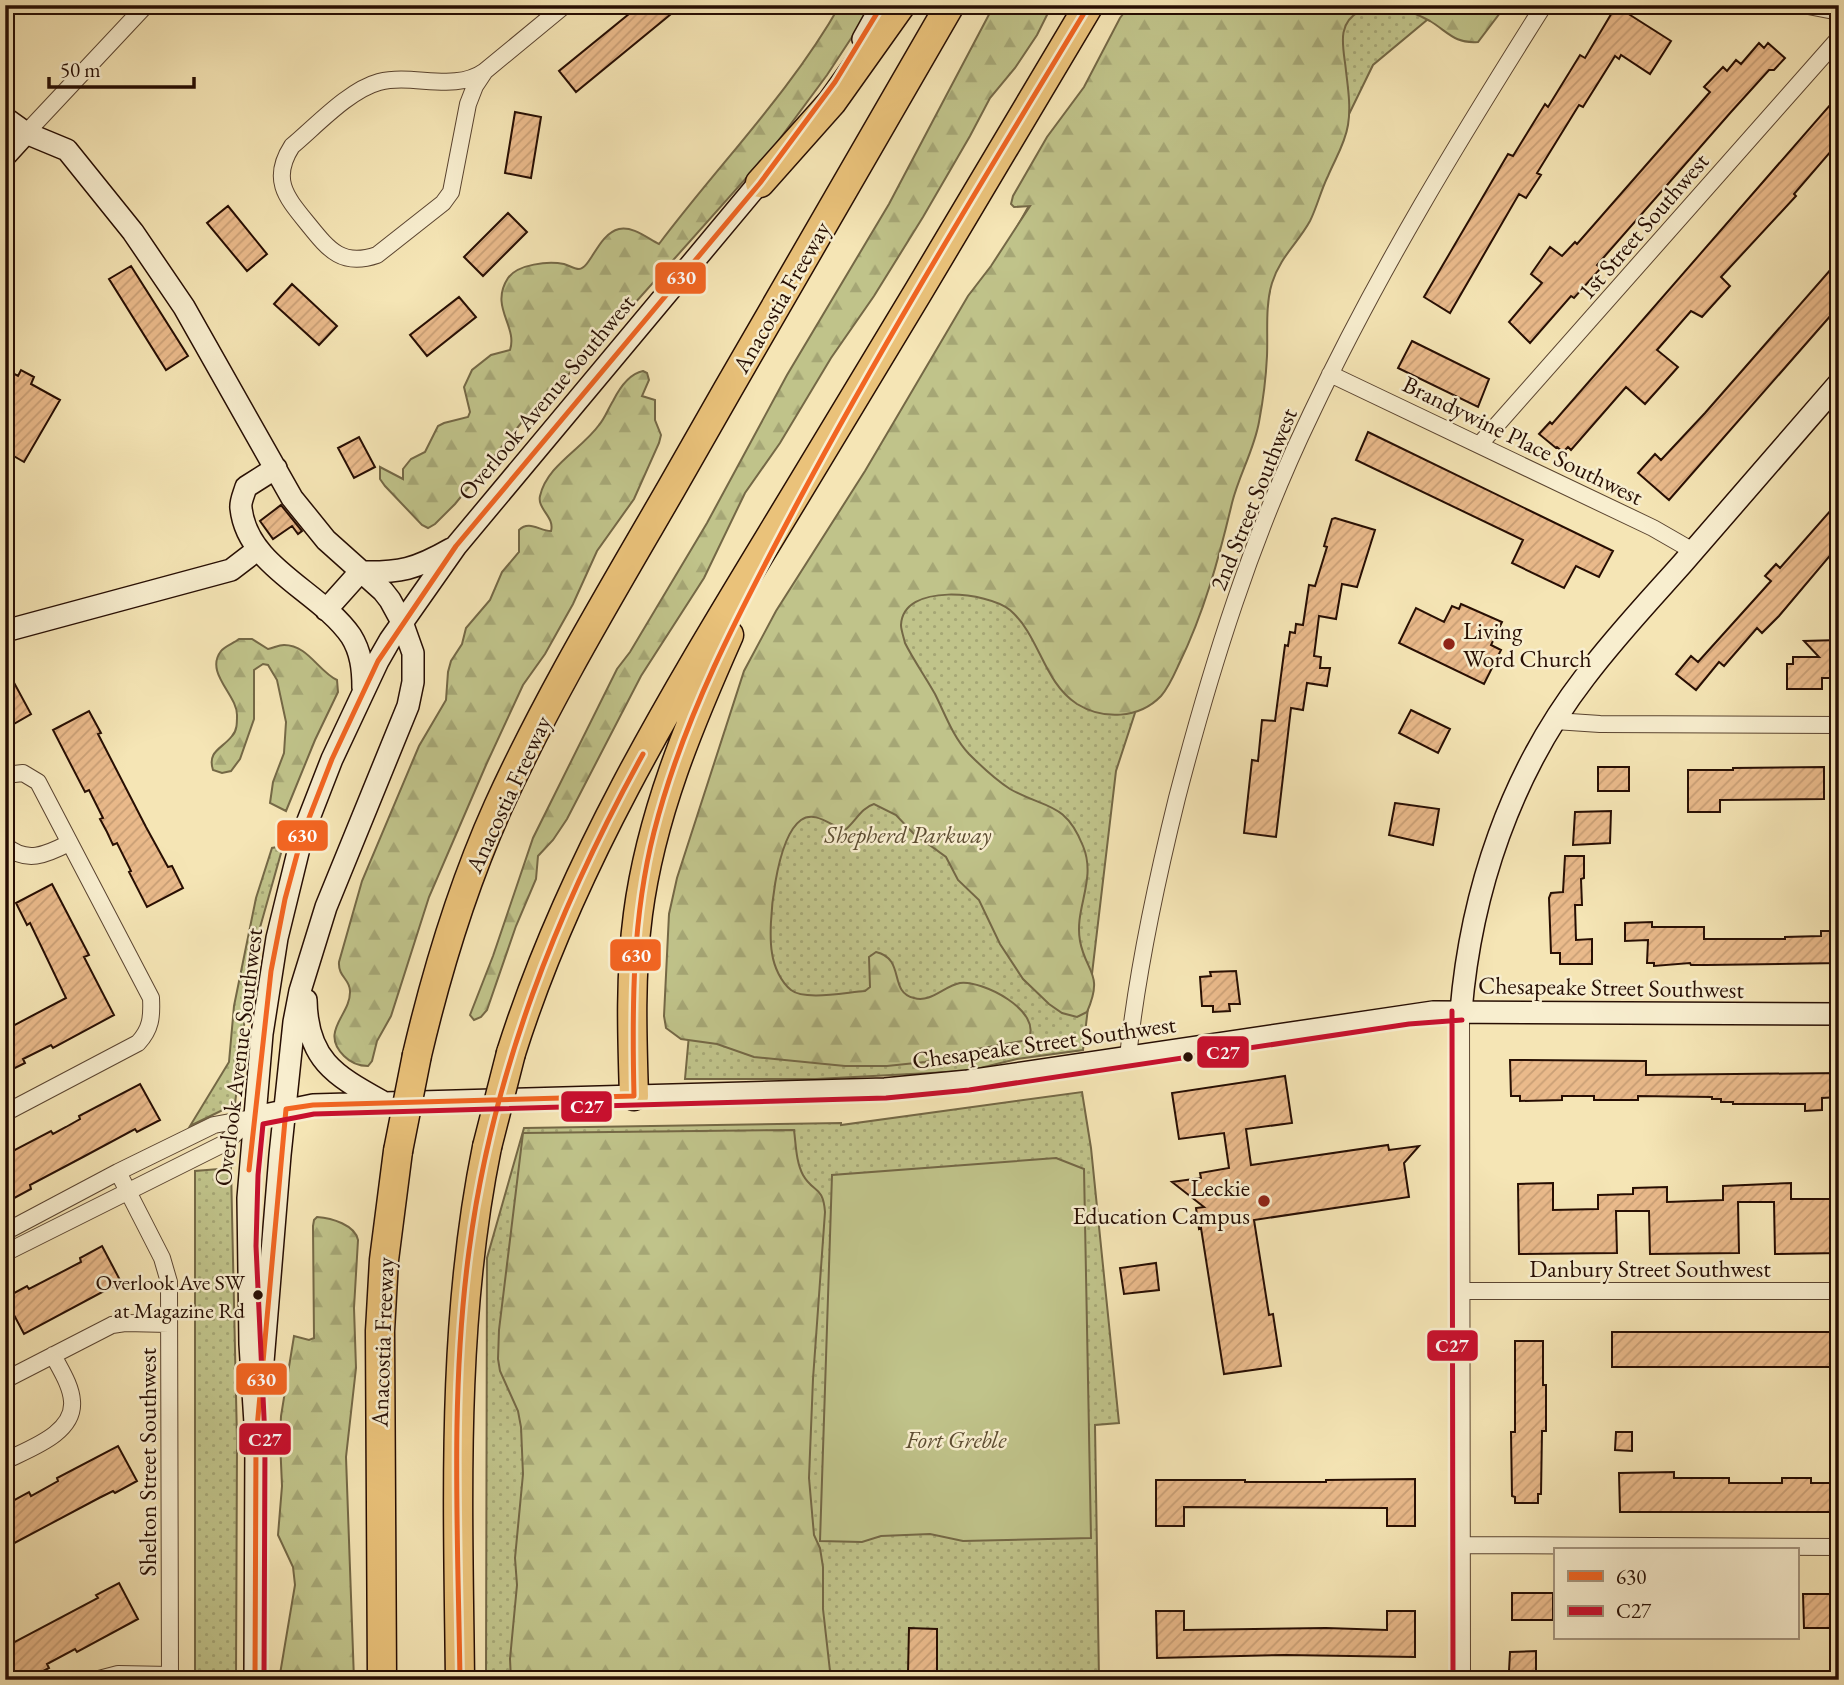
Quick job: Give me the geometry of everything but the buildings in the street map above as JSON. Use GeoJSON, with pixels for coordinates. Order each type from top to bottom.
{"type":"FeatureCollection","features":[{"type":"Feature","properties":{"kind":"highway"},"geometry":{"type":"LineString","coordinates":[[760,183],[832,102],[901,5]]}},
{"type":"Feature","properties":{"kind":"highway","name":"Anacostia Freeway"},"geometry":{"type":"LineString","coordinates":[[382,1680],[380,1319],[384,1260],[398,1151],[416,1055],[437,973],[475,862],[538,727],[736,374],[950,5]]}},
{"type":"Feature","properties":{"kind":"highway"},"geometry":{"type":"LineString","coordinates":[[460,1680],[460,1361],[469,1251],[487,1147],[511,1053],[538,973],[558,924],[617,800],[696,660],[1089,5]]}},
{"type":"Feature","properties":{"kind":"highway"},"geometry":{"type":"LineString","coordinates":[[634,1096],[632,1022],[635,943],[643,882],[661,808],[683,740],[730,633],[842,417]]}},
{"type":"Feature","properties":{"kind":"street"},"geometry":{"type":"LineString","coordinates":[[5,156],[146,5]]}},
{"type":"Feature","properties":{"kind":"street"},"geometry":{"type":"LineString","coordinates":[[485,71],[471,95],[454,185],[443,203],[377,255],[367,259],[345,258],[326,247],[286,196],[282,175],[292,146],[355,93],[370,85],[396,79],[463,81],[485,71],[565,5]]}},
{"type":"Feature","properties":{"kind":"street","name":"Overlook Avenue Southwest"},"geometry":{"type":"LineString","coordinates":[[255,1680],[256,1439],[247,1246],[249,1174],[271,971],[302,836],[332,758],[378,661],[402,622],[456,546],[760,183],[835,82],[882,5]]}},
{"type":"Feature","properties":{"kind":"street","name":"2nd Street Southwest"},"geometry":{"type":"LineString","coordinates":[[1128,1057],[1135,999],[1157,883],[1202,706],[1263,526],[1298,441],[1330,374],[1433,184],[1544,5]]}},
{"type":"Feature","properties":{"kind":"street"},"geometry":{"type":"LineString","coordinates":[[1803,5],[1839,12]]}},
{"type":"Feature","properties":{"kind":"street","name":"1st Street Southwest"},"geometry":{"type":"LineString","coordinates":[[1480,444],[1839,38]]}},
{"type":"Feature","properties":{"kind":"street"},"geometry":{"type":"LineString","coordinates":[[5,118],[26,133],[67,150],[133,232],[184,307],[292,498],[312,524],[383,591],[402,622]]}},
{"type":"Feature","properties":{"kind":"street","name":"Brandywine Place Southwest"},"geometry":{"type":"LineString","coordinates":[[1330,374],[1653,528],[1693,551]]}},
{"type":"Feature","properties":{"kind":"street"},"geometry":{"type":"LineString","coordinates":[[1462,1680],[1461,1011],[1475,919],[1492,855],[1517,789],[1583,679],[1620,633],[1839,383]]}},
{"type":"Feature","properties":{"kind":"street"},"geometry":{"type":"LineString","coordinates":[[276,468],[246,487],[240,506],[246,529],[257,550],[343,627],[355,645],[362,665],[363,693]]}},
{"type":"Feature","properties":{"kind":"street"},"geometry":{"type":"LineString","coordinates":[[326,610],[360,572],[394,572],[416,567],[456,546]]}},
{"type":"Feature","properties":{"kind":"street"},"geometry":{"type":"LineString","coordinates":[[5,631],[231,570],[257,550]]}},
{"type":"Feature","properties":{"kind":"street","name":"Overlook Avenue Southwest"},"geometry":{"type":"LineString","coordinates":[[256,1439],[295,1022],[306,970],[326,907],[408,706],[414,661],[402,622]]}},
{"type":"Feature","properties":{"kind":"street"},"geometry":{"type":"LineString","coordinates":[[1555,722],[1839,724]]}},
{"type":"Feature","properties":{"kind":"street"},"geometry":{"type":"LineString","coordinates":[[5,775],[23,773],[38,782],[151,998],[152,1019],[138,1043],[5,1113]]}},
{"type":"Feature","properties":{"kind":"street"},"geometry":{"type":"LineString","coordinates":[[5,845],[16,854],[29,857],[45,856],[69,843]]}},
{"type":"Feature","properties":{"kind":"street"},"geometry":{"type":"LineString","coordinates":[[306,970],[307,1021],[322,1060],[343,1080],[383,1102]]}},
{"type":"Feature","properties":{"kind":"street","name":"Chesapeake Street Southwest"},"geometry":{"type":"LineString","coordinates":[[255,1117],[313,1105],[885,1089],[968,1081],[1408,1015],[1461,1011],[1732,1016],[1839,1014]]}},
{"type":"Feature","properties":{"kind":"street"},"geometry":{"type":"LineString","coordinates":[[5,1233],[118,1172],[216,1124],[255,1117]]}},
{"type":"Feature","properties":{"kind":"street"},"geometry":{"type":"LineString","coordinates":[[5,1253],[223,1144],[255,1117]]}},
{"type":"Feature","properties":{"kind":"street","name":"Shelton Street Southwest"},"geometry":{"type":"LineString","coordinates":[[118,1172],[166,1270],[169,1324],[170,1677]]}},
{"type":"Feature","properties":{"kind":"street","name":"Danbury Street Southwest"},"geometry":{"type":"LineString","coordinates":[[1462,1291],[1839,1291]]}},
{"type":"Feature","properties":{"kind":"street"},"geometry":{"type":"LineString","coordinates":[[5,1380],[106,1328],[119,1324],[169,1324]]}},
{"type":"Feature","properties":{"kind":"street"},"geometry":{"type":"LineString","coordinates":[[5,1461],[54,1434],[68,1420],[72,1402],[70,1390],[52,1355]]}},
{"type":"Feature","properties":{"kind":"street"},"geometry":{"type":"LineString","coordinates":[[1462,1545],[1839,1547]]}},
{"type":"Feature","properties":{"kind":"street"},"geometry":{"type":"LineString","coordinates":[[95,1680],[118,1674],[170,1677]]}},
{"type":"Feature","properties":{"kind":"green space"},"geometry":{"type":"Polygon","coordinates":[[[840,5],[873,5],[827,75],[773,148],[602,340],[522,422],[455,504],[435,524],[428,528],[422,525],[385,486],[380,479],[380,467],[403,479],[403,469],[411,459],[425,452],[438,426],[468,417],[470,412],[464,387],[472,370],[491,355],[510,350],[510,333],[501,298],[508,278],[519,269],[542,263],[564,264],[579,269],[587,263],[606,237],[619,229],[635,231],[659,244],[777,98],[840,5]]]}},
{"type":"Feature","properties":{"kind":"green space"},"geometry":{"type":"Polygon","coordinates":[[[994,5],[1052,5],[1037,35],[1015,68],[990,98],[923,217],[874,296],[745,493],[704,578],[641,676],[567,819],[538,856],[536,879],[516,926],[487,1010],[474,1020],[470,1015],[533,838],[617,669],[630,652],[707,523],[787,375],[889,204],[994,5]]]}},
{"type":"Feature","properties":{"kind":"green space","name":"Shepherd Parkway"},"geometry":{"type":"Polygon","coordinates":[[[1130,5],[1506,5],[1478,42],[1457,39],[1422,17],[1386,6],[1360,11],[1347,23],[1343,46],[1349,104],[1347,132],[1310,221],[1280,265],[1272,283],[1265,381],[1257,432],[1235,493],[1203,605],[1188,645],[1161,696],[1142,709],[1120,715],[1098,713],[1077,704],[1056,684],[1020,621],[1010,610],[984,599],[966,595],[931,597],[916,602],[905,611],[901,625],[905,643],[963,747],[1010,789],[1061,813],[1076,831],[1083,846],[1088,871],[1079,929],[1083,952],[1094,981],[1087,1012],[1077,1017],[1062,1013],[1023,979],[1000,944],[979,900],[958,880],[946,857],[913,833],[896,815],[874,804],[845,830],[817,818],[806,817],[792,830],[785,844],[772,903],[772,953],[781,978],[791,990],[806,995],[865,991],[870,987],[869,957],[876,952],[891,961],[901,989],[914,998],[926,998],[960,983],[970,983],[995,992],[1019,1008],[1027,1018],[1031,1029],[1028,1040],[959,1052],[925,1062],[845,1066],[754,1057],[717,1044],[681,1039],[666,1028],[664,1016],[669,914],[677,878],[744,671],[776,611],[865,471],[968,296],[1030,206],[1014,207],[1011,204],[1013,196],[1047,137],[1084,87],[1120,18],[1130,5]]]}},
{"type":"Feature","properties":{"kind":"green space","name":"Shepherd Parkway"},"geometry":{"type":"Polygon","coordinates":[[[1141,5],[1445,5],[1373,65],[1266,284],[1116,771],[1083,1050],[1017,1059],[968,1071],[816,1079],[685,1079],[713,771],[1141,5]]]}},
{"type":"Feature","properties":{"kind":"green space"},"geometry":{"type":"Polygon","coordinates":[[[643,371],[647,373],[649,380],[642,396],[655,400],[655,420],[661,435],[659,443],[634,499],[597,551],[573,604],[545,654],[523,685],[429,897],[391,1016],[377,1041],[372,1061],[368,1066],[355,1064],[344,1056],[335,1039],[335,1031],[349,1000],[350,991],[340,971],[339,962],[362,881],[419,746],[446,700],[451,661],[462,644],[466,628],[490,600],[502,572],[519,552],[519,530],[531,526],[551,531],[551,521],[540,501],[550,475],[592,434],[625,383],[633,375],[643,371]]]}},
{"type":"Feature","properties":{"kind":"green space"},"geometry":{"type":"Polygon","coordinates":[[[239,639],[252,639],[268,649],[284,645],[300,649],[337,680],[338,692],[286,811],[270,803],[273,782],[284,753],[286,722],[277,680],[268,665],[263,664],[254,670],[254,719],[240,759],[231,771],[222,773],[213,770],[212,758],[234,734],[237,721],[233,700],[216,667],[217,659],[223,649],[239,639]]]}},
{"type":"Feature","properties":{"kind":"green space"},"geometry":{"type":"Polygon","coordinates":[[[283,846],[252,956],[235,1104],[190,1126],[229,1062],[234,1006],[256,898],[272,848],[283,846]]]}},
{"type":"Feature","properties":{"kind":"green space"},"geometry":{"type":"Polygon","coordinates":[[[1082,1092],[1091,1148],[1119,1423],[1095,1425],[1099,1680],[486,1680],[487,1258],[524,1128],[841,1125],[1082,1092]]]}},
{"type":"Feature","properties":{"kind":"green space"},"geometry":{"type":"Polygon","coordinates":[[[794,1130],[801,1170],[807,1181],[820,1193],[825,1212],[809,1478],[814,1535],[820,1548],[823,1567],[823,1609],[831,1680],[511,1680],[510,1659],[517,1585],[515,1558],[523,1474],[518,1411],[500,1371],[498,1359],[499,1330],[523,1133],[794,1130]]]}},
{"type":"Feature","properties":{"kind":"green space","name":"Fort Greble"},"geometry":{"type":"Polygon","coordinates":[[[1056,1158],[1084,1169],[1091,1538],[963,1541],[930,1534],[881,1536],[862,1542],[820,1541],[832,1175],[1056,1158]]]}},
{"type":"Feature","properties":{"kind":"green space"},"geometry":{"type":"Polygon","coordinates":[[[231,1168],[237,1440],[236,1680],[195,1680],[195,1171],[231,1168]]]}},
{"type":"Feature","properties":{"kind":"green space"},"geometry":{"type":"Polygon","coordinates":[[[317,1217],[348,1226],[358,1240],[354,1308],[356,1368],[346,1457],[354,1680],[279,1680],[295,1585],[293,1567],[278,1535],[282,1486],[281,1416],[294,1336],[309,1340],[314,1338],[313,1226],[317,1217]]]}},
{"type":"Feature","properties":{"kind":"transit line","name":"630"},"geometry":{"type":"LineString","coordinates":[[249,1170],[271,971],[285,899],[302,836],[332,759],[378,661],[456,546],[760,183],[835,82],[882,5]]}},
{"type":"Feature","properties":{"kind":"transit line","name":"630"},"geometry":{"type":"LineString","coordinates":[[255,1680],[256,1439],[286,1109],[313,1105],[634,1096],[635,963],[641,897],[654,832],[681,745],[698,703],[757,580],[833,437],[1089,5]]}},
{"type":"Feature","properties":{"kind":"transit line","name":"630"},"geometry":{"type":"LineString","coordinates":[[460,1680],[457,1465],[459,1358],[469,1251],[480,1185],[511,1057],[532,995],[583,873],[643,754]]}},
{"type":"Feature","properties":{"kind":"transit line","name":"C27"},"geometry":{"type":"LineString","coordinates":[[1452,1011],[1453,1680]]}},
{"type":"Feature","properties":{"kind":"transit line","name":"C27"},"geometry":{"type":"LineString","coordinates":[[264,1680],[265,1439],[256,1246],[263,1124],[314,1114],[886,1098],[969,1090],[1409,1024],[1462,1020]]}},
{"type":"Feature","properties":{"kind":"place","name":"Living Word Church"},"geometry":{"type":"Point","coordinates":[1449,644]}},
{"type":"Feature","properties":{"kind":"place","name":"Leckie Education Campus"},"geometry":{"type":"Point","coordinates":[1264,1201]}},
{"type":"Feature","properties":{"kind":"place","name":"Overlook Ave SW at Magazine Rd"},"geometry":{"type":"Point","coordinates":[258,1295]}}]}
